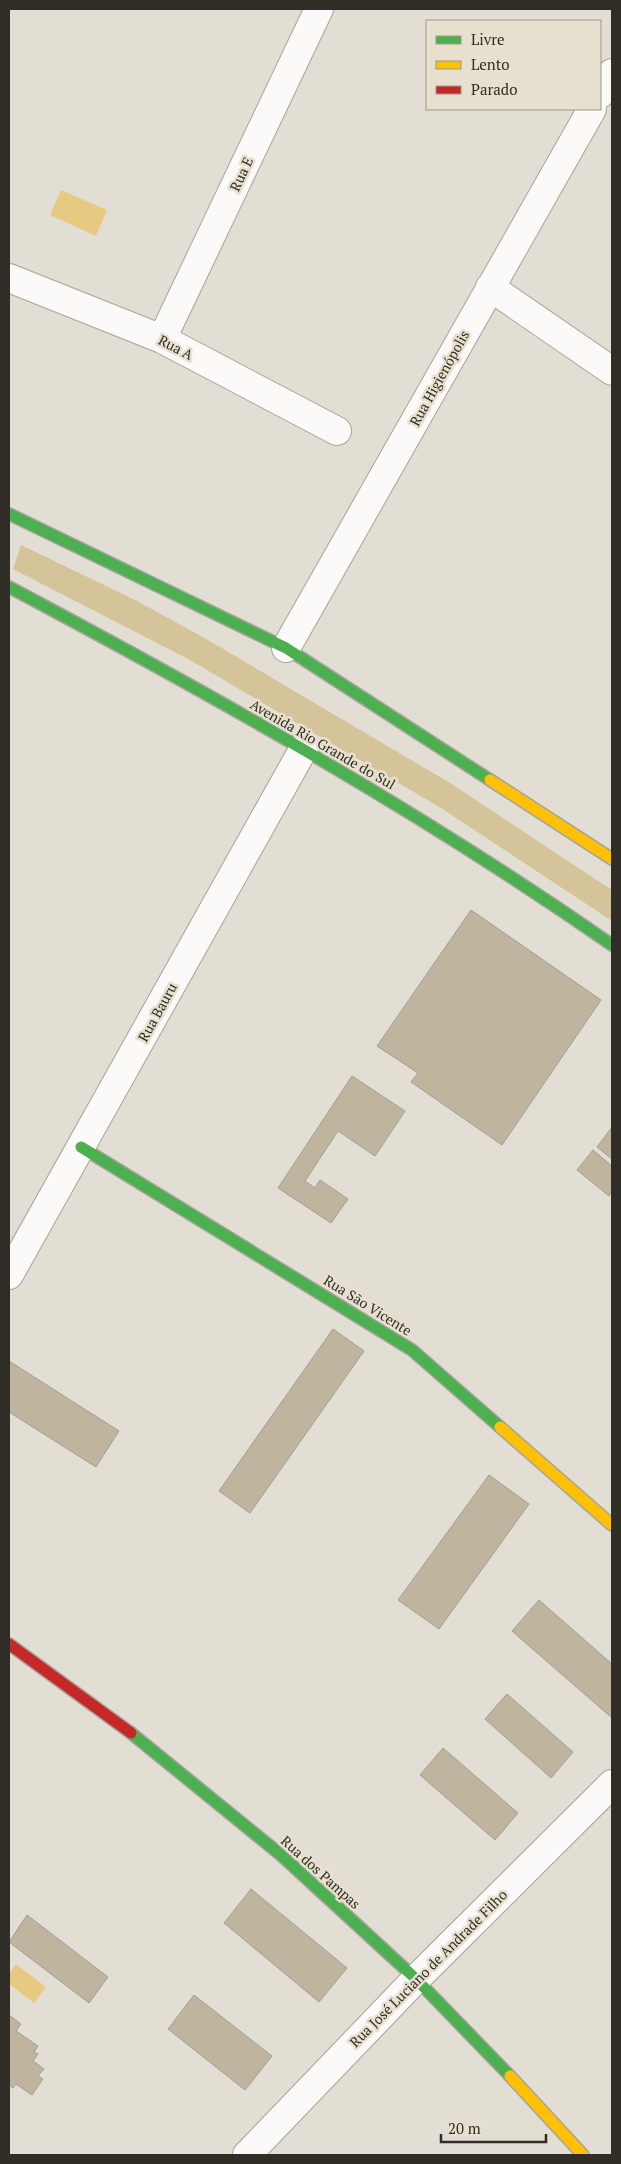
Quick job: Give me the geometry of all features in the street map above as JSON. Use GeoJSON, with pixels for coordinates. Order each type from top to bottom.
{"type":"FeatureCollection","features":[{"type":"Feature","properties":{"kind":"street","name":"Rua E"},"geometry":{"type":"LineString","coordinates":[[162,339],[319,9]]}},
{"type":"Feature","properties":{"kind":"street"},"geometry":{"type":"LineString","coordinates":[[601,92],[612,73]]}},
{"type":"Feature","properties":{"kind":"street","name":"Rua Higienópolis"},"geometry":{"type":"LineString","coordinates":[[286,648],[591,110]]}},
{"type":"Feature","properties":{"kind":"street","name":"Rua A"},"geometry":{"type":"LineString","coordinates":[[9,278],[162,339],[337,431]]}},
{"type":"Feature","properties":{"kind":"street"},"geometry":{"type":"LineString","coordinates":[[490,287],[612,371]]}},
{"type":"Feature","properties":{"kind":"street"},"geometry":{"type":"LineString","coordinates":[[9,514],[286,648],[612,859]]}},
{"type":"Feature","properties":{"kind":"street","name":"Avenida Rio Grande do Sul"},"geometry":{"type":"LineString","coordinates":[[9,587],[108,639],[304,748],[466,848],[612,945]]}},
{"type":"Feature","properties":{"kind":"street","name":"Rua Bauru"},"geometry":{"type":"LineString","coordinates":[[9,1275],[304,748]]}},
{"type":"Feature","properties":{"kind":"street","name":"Rua São Vicente"},"geometry":{"type":"LineString","coordinates":[[81,1147],[412,1350],[612,1525]]}},
{"type":"Feature","properties":{"kind":"street","name":"Rua dos Pampas"},"geometry":{"type":"LineString","coordinates":[[9,1644],[140,1739],[281,1855],[416,1979],[560,2128],[583,2155]]}},
{"type":"Feature","properties":{"kind":"street","name":"Rua José Luciano de Andrade Filho"},"geometry":{"type":"LineString","coordinates":[[247,2155],[416,1979],[612,1784]]}},
{"type":"Feature","properties":{"kind":"shaded area"},"geometry":{"type":"Polygon","coordinates":[[[61,190],[107,210],[96,236],[50,215],[61,190]]]}},
{"type":"Feature","properties":{"kind":"shaded area"},"geometry":{"type":"Polygon","coordinates":[[[21,545],[135,600],[208,640],[450,783],[612,890],[612,921],[441,808],[190,660],[13,569],[21,545]]]}},
{"type":"Feature","properties":{"kind":"shaded area"},"geometry":{"type":"Polygon","coordinates":[[[16,1964],[46,1987],[34,2003],[9,1984],[9,1974],[16,1964]]]}},
{"type":"Feature","properties":{"kind":"building"},"geometry":{"type":"Polygon","coordinates":[[[471,910],[601,1000],[502,1145],[411,1082],[418,1073],[377,1046],[471,910]]]}},
{"type":"Feature","properties":{"kind":"building"},"geometry":{"type":"Polygon","coordinates":[[[352,1076],[405,1111],[375,1156],[338,1131],[305,1181],[315,1188],[320,1180],[348,1199],[331,1223],[278,1188],[352,1076]]]}},
{"type":"Feature","properties":{"kind":"building"},"geometry":{"type":"Polygon","coordinates":[[[612,1127],[612,1159],[597,1147],[612,1127]]]}},
{"type":"Feature","properties":{"kind":"building"},"geometry":{"type":"Polygon","coordinates":[[[593,1150],[612,1166],[612,1192],[609,1196],[577,1170],[593,1150]]]}},
{"type":"Feature","properties":{"kind":"building"},"geometry":{"type":"Polygon","coordinates":[[[333,1329],[364,1351],[250,1513],[219,1491],[333,1329]]]}},
{"type":"Feature","properties":{"kind":"building"},"geometry":{"type":"Polygon","coordinates":[[[9,1361],[119,1431],[96,1467],[9,1412],[9,1361]]]}},
{"type":"Feature","properties":{"kind":"building"},"geometry":{"type":"Polygon","coordinates":[[[489,1475],[529,1504],[439,1629],[398,1600],[489,1475]]]}},
{"type":"Feature","properties":{"kind":"building"},"geometry":{"type":"Polygon","coordinates":[[[539,1600],[612,1664],[612,1718],[512,1631],[539,1600]]]}},
{"type":"Feature","properties":{"kind":"building"},"geometry":{"type":"Polygon","coordinates":[[[507,1694],[573,1752],[551,1778],[485,1719],[507,1694]]]}},
{"type":"Feature","properties":{"kind":"building"},"geometry":{"type":"Polygon","coordinates":[[[443,1748],[518,1813],[495,1840],[420,1775],[443,1748]]]}},
{"type":"Feature","properties":{"kind":"building"},"geometry":{"type":"Polygon","coordinates":[[[251,1889],[347,1968],[319,2002],[224,1923],[251,1889]]]}},
{"type":"Feature","properties":{"kind":"building"},"geometry":{"type":"Polygon","coordinates":[[[27,1915],[108,1977],[89,2003],[9,1942],[27,1915]]]}},
{"type":"Feature","properties":{"kind":"building"},"geometry":{"type":"Polygon","coordinates":[[[194,1995],[272,2056],[245,2090],[168,2029],[194,1995]]]}},
{"type":"Feature","properties":{"kind":"building"},"geometry":{"type":"Polygon","coordinates":[[[9,2015],[21,2024],[16,2031],[38,2046],[34,2052],[38,2054],[33,2061],[44,2069],[38,2076],[43,2079],[32,2095],[16,2084],[13,2088],[9,2085],[9,2015]]]}},
{"type":"Feature","properties":{"kind":"traffic: fast"},"geometry":{"type":"LineString","coordinates":[[9,514],[286,648],[490,780]]}},
{"type":"Feature","properties":{"kind":"traffic: fast"},"geometry":{"type":"LineString","coordinates":[[9,587],[240,713],[316,757],[465,848],[539,895],[612,945]]}},
{"type":"Feature","properties":{"kind":"traffic: fast"},"geometry":{"type":"LineString","coordinates":[[81,1147],[412,1350],[500,1427]]}},
{"type":"Feature","properties":{"kind":"traffic: fast"},"geometry":{"type":"LineString","coordinates":[[131,1733],[281,1855],[416,1979],[510,2076]]}},
{"type":"Feature","properties":{"kind":"traffic: slow"},"geometry":{"type":"LineString","coordinates":[[490,780],[612,859]]}},
{"type":"Feature","properties":{"kind":"traffic: slow"},"geometry":{"type":"LineString","coordinates":[[500,1427],[612,1525]]}},
{"type":"Feature","properties":{"kind":"traffic: slow"},"geometry":{"type":"LineString","coordinates":[[510,2076],[583,2155]]}},
{"type":"Feature","properties":{"kind":"traffic: jam"},"geometry":{"type":"LineString","coordinates":[[9,1644],[131,1733]]}}]}
